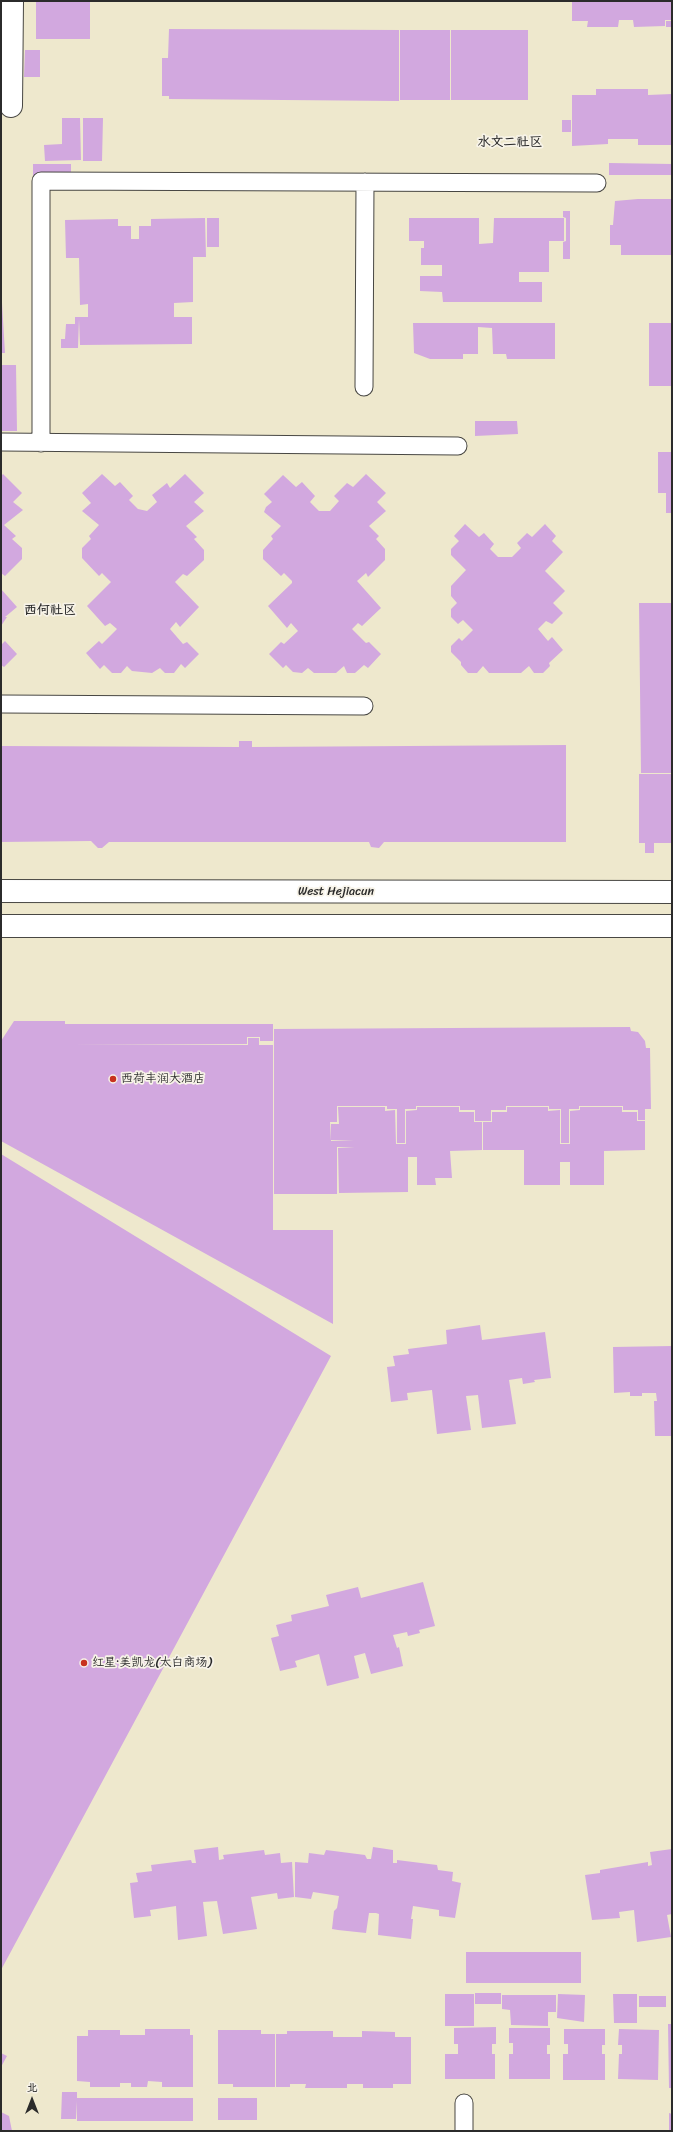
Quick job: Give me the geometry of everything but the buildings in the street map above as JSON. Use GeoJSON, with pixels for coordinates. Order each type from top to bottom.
{"type":"FeatureCollection","features":[{"type":"Feature","properties":{"kind":"street"},"geometry":{"type":"LineString","coordinates":[[11,106],[12,1]]}},
{"type":"Feature","properties":{"kind":"street","name":"West Hejiacun"},"geometry":{"type":"LineString","coordinates":[[1,891],[672,892]]}},
{"type":"Feature","properties":{"kind":"street"},"geometry":{"type":"LineString","coordinates":[[1,926],[672,926]]}},
{"type":"Feature","properties":{"kind":"lane"},"geometry":{"type":"LineString","coordinates":[[41,443],[41,181],[597,183]]}},
{"type":"Feature","properties":{"kind":"lane"},"geometry":{"type":"LineString","coordinates":[[364,387],[365,182]]}},
{"type":"Feature","properties":{"kind":"lane"},"geometry":{"type":"LineString","coordinates":[[1,442],[458,446]]}},
{"type":"Feature","properties":{"kind":"lane"},"geometry":{"type":"LineString","coordinates":[[1,704],[364,706]]}},
{"type":"Feature","properties":{"kind":"lane"},"geometry":{"type":"LineString","coordinates":[[464,2103],[464,2131]]}},
{"type":"Feature","properties":{"kind":"place","name":"西荷丰润大酒店"},"geometry":{"type":"Point","coordinates":[113,1079]}},
{"type":"Feature","properties":{"kind":"place","name":"红星·美凯龙(太白商场)"},"geometry":{"type":"Point","coordinates":[84,1663]}},
{"type":"Feature","properties":{"kind":"district","name":"水文二社区"},"geometry":{"type":"Point","coordinates":[510,143]}},
{"type":"Feature","properties":{"kind":"district","name":"西何社区"},"geometry":{"type":"Point","coordinates":[50,611]}}]}
